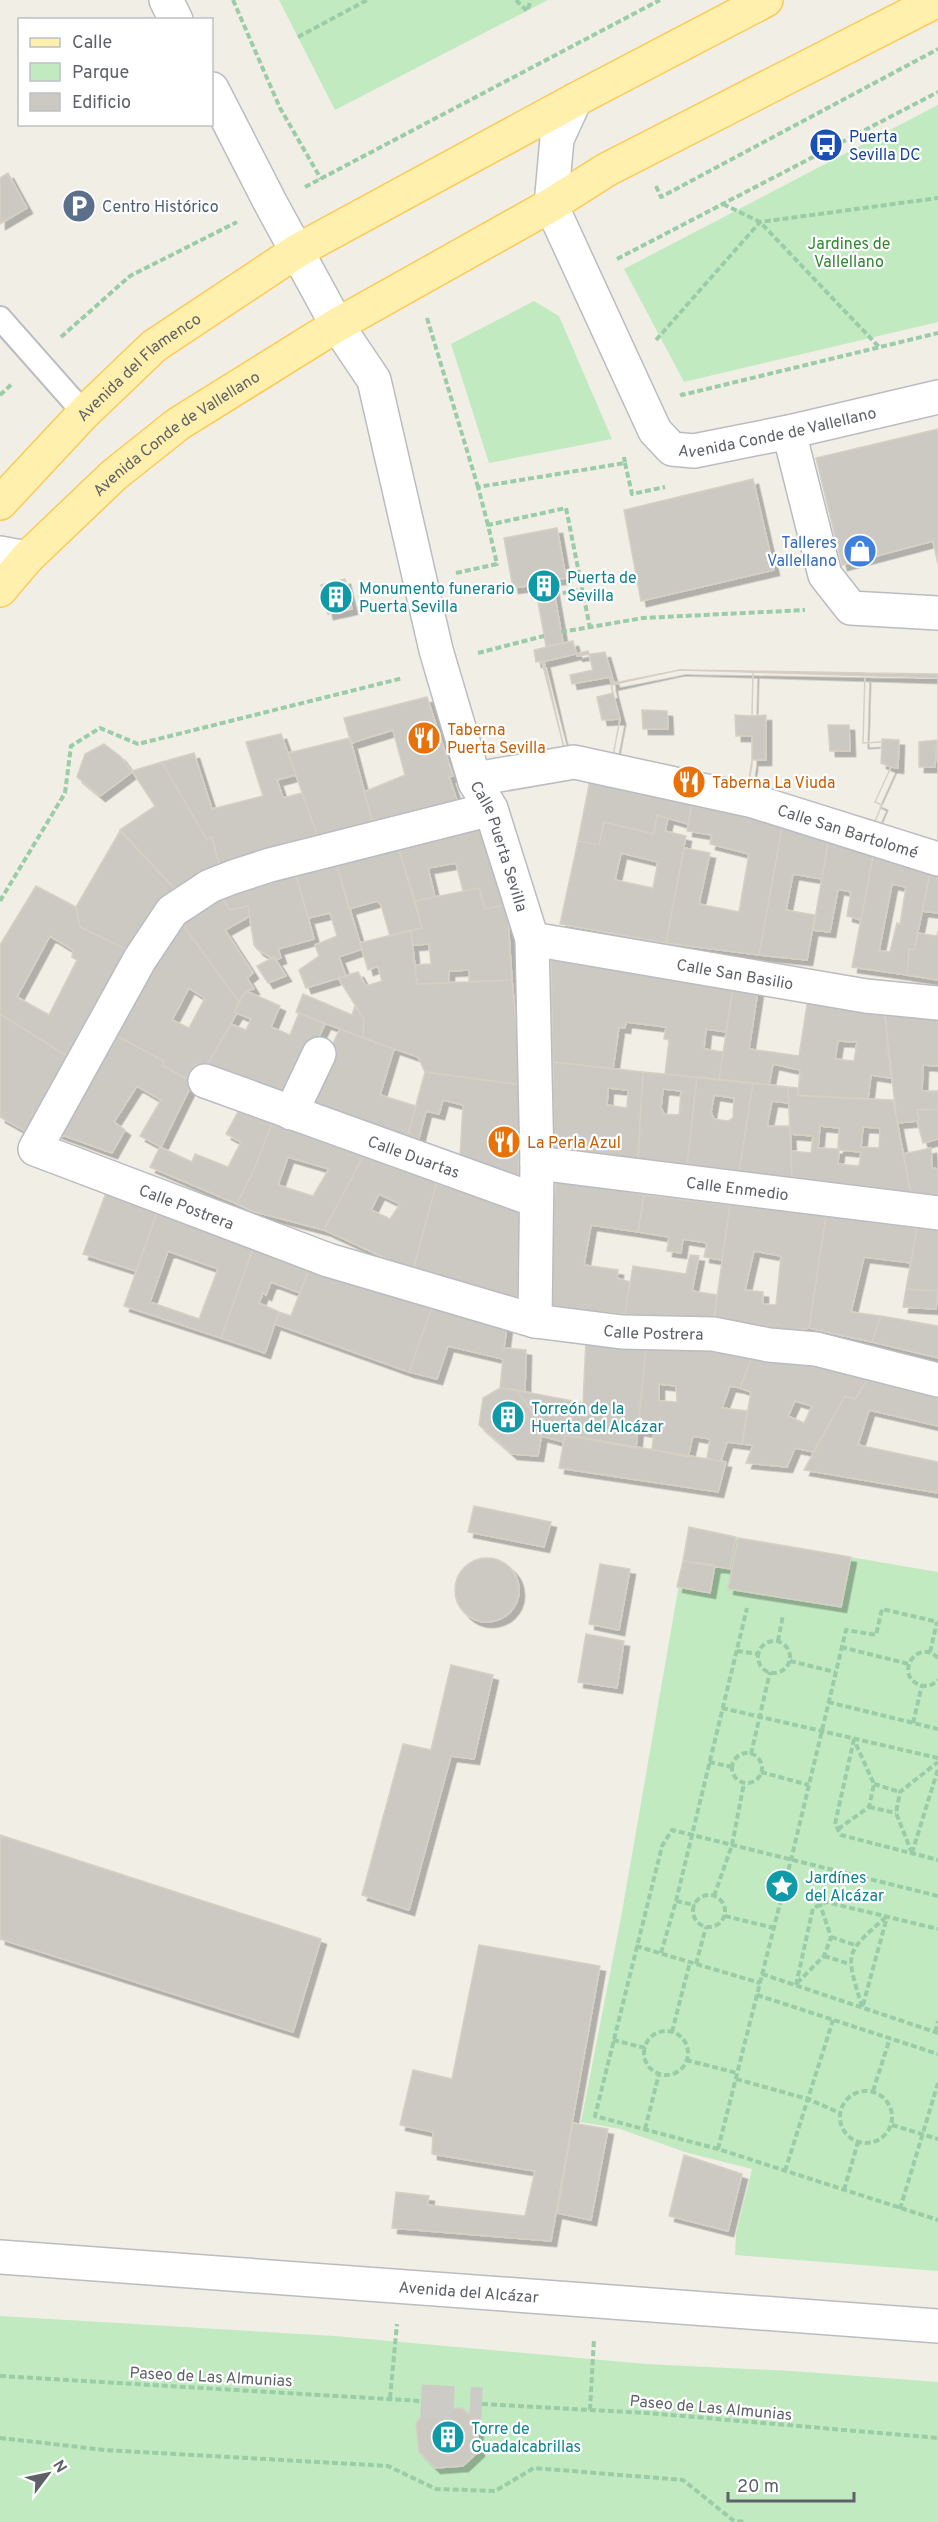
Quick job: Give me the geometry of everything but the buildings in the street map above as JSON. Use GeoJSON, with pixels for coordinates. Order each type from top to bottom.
{"type":"FeatureCollection","features":[{"type":"Feature","properties":{"kind":"main road"},"geometry":{"type":"LineString","coordinates":[[297,251],[574,100],[766,0]]}},
{"type":"Feature","properties":{"kind":"main road","name":"Avenida Conde de Vallellano"},"geometry":{"type":"LineString","coordinates":[[0,590],[14,555],[178,424],[337,325],[551,205],[606,170],[938,0]]}},
{"type":"Feature","properties":{"kind":"main road","name":"Avenida del Flamenco"},"geometry":{"type":"LineString","coordinates":[[0,503],[84,413],[154,346],[297,251]]}},
{"type":"Feature","properties":{"kind":"street"},"geometry":{"type":"LineString","coordinates":[[166,0],[175,18]]}},
{"type":"Feature","properties":{"kind":"street"},"geometry":{"type":"LineString","coordinates":[[213,91],[337,325]]}},
{"type":"Feature","properties":{"kind":"street"},"geometry":{"type":"LineString","coordinates":[[551,205],[557,139],[574,100]]}},
{"type":"Feature","properties":{"kind":"street","name":"Avenida Conde de Vallellano"},"geometry":{"type":"LineString","coordinates":[[551,205],[655,430],[672,449],[693,452],[938,397]]}},
{"type":"Feature","properties":{"kind":"street","name":"Calle Puerta Sevilla"},"geometry":{"type":"LineString","coordinates":[[337,325],[374,380],[439,659],[532,939],[537,1163],[534,1321]]}},
{"type":"Feature","properties":{"kind":"street"},"geometry":{"type":"LineString","coordinates":[[789,432],[825,575],[851,608],[938,613]]}},
{"type":"Feature","properties":{"kind":"street","name":"Calle San Bartolomé"},"geometry":{"type":"LineString","coordinates":[[483,795],[487,777],[574,762],[753,801],[938,859]]}},
{"type":"Feature","properties":{"kind":"street","name":"Calle Postrera"},"geometry":{"type":"LineString","coordinates":[[483,795],[233,877],[210,886],[172,911],[140,959],[34,1149],[328,1260],[534,1321],[622,1332],[713,1334],[769,1345],[816,1349],[938,1380]]}},
{"type":"Feature","properties":{"kind":"street","name":"Calle San Basilio"},"geometry":{"type":"LineString","coordinates":[[532,939],[866,996],[938,1003]]}},
{"type":"Feature","properties":{"kind":"street"},"geometry":{"type":"LineString","coordinates":[[291,1113],[319,1054]]}},
{"type":"Feature","properties":{"kind":"street","name":"Calle Duartas"},"geometry":{"type":"LineString","coordinates":[[206,1081],[535,1200]]}},
{"type":"Feature","properties":{"kind":"street","name":"Calle Enmedio"},"geometry":{"type":"LineString","coordinates":[[537,1163],[938,1213]]}},
{"type":"Feature","properties":{"kind":"street","name":"Avenida del Alcázar"},"geometry":{"type":"LineString","coordinates":[[0,2256],[938,2326]]}},
{"type":"Feature","properties":{"kind":"lane"},"geometry":{"type":"LineString","coordinates":[[0,318],[84,413]]}},
{"type":"Feature","properties":{"kind":"path"},"geometry":{"type":"LineString","coordinates":[[233,0],[280,108],[321,179]]}},
{"type":"Feature","properties":{"kind":"path"},"geometry":{"type":"LineString","coordinates":[[298,37],[367,0]]}},
{"type":"Feature","properties":{"kind":"path"},"geometry":{"type":"LineString","coordinates":[[516,0],[527,11],[531,0]]}},
{"type":"Feature","properties":{"kind":"path"},"geometry":{"type":"LineString","coordinates":[[0,395],[130,276],[321,179],[660,0]]}},
{"type":"Feature","properties":{"kind":"path"},"geometry":{"type":"LineString","coordinates":[[613,261],[938,92]]}},
{"type":"Feature","properties":{"kind":"path"},"geometry":{"type":"LineString","coordinates":[[650,332],[655,342],[760,222],[938,198]]}},
{"type":"Feature","properties":{"kind":"path"},"geometry":{"type":"LineString","coordinates":[[723,204],[760,222],[879,347]]}},
{"type":"Feature","properties":{"kind":"path"},"geometry":{"type":"LineString","coordinates":[[416,280],[478,487],[497,564],[420,582]]}},
{"type":"Feature","properties":{"kind":"path"},"geometry":{"type":"LineString","coordinates":[[677,385],[682,395],[938,333]]}},
{"type":"Feature","properties":{"kind":"path"},"geometry":{"type":"LineString","coordinates":[[478,487],[602,467]]}},
{"type":"Feature","properties":{"kind":"path"},"geometry":{"type":"LineString","coordinates":[[488,525],[566,508],[590,628]]}},
{"type":"Feature","properties":{"kind":"path"},"geometry":{"type":"LineString","coordinates":[[554,595],[582,589]]}},
{"type":"Feature","properties":{"kind":"path"},"geometry":{"type":"LineString","coordinates":[[561,632],[643,618],[851,608]]}},
{"type":"Feature","properties":{"kind":"path"},"geometry":{"type":"LineString","coordinates":[[0,900],[65,793],[71,746],[100,728],[138,744],[439,659],[472,654],[544,636]]}},
{"type":"Feature","properties":{"kind":"path"},"geometry":{"type":"LineString","coordinates":[[661,1953],[747,1608]]}},
{"type":"Feature","properties":{"kind":"path"},"geometry":{"type":"LineString","coordinates":[[718,2149],[846,1630],[876,1635],[882,1609],[938,1622],[930,1652]]}},
{"type":"Feature","properties":{"kind":"path"},"geometry":{"type":"LineString","coordinates":[[778,1641],[783,1615]]}},
{"type":"Feature","properties":{"kind":"path"},"geometry":{"type":"LineString","coordinates":[[778,1641],[790,1651],[790,1661],[780,1672],[770,1672],[763,1668],[759,1654],[764,1645],[778,1641]]}},
{"type":"Feature","properties":{"kind":"path"},"geometry":{"type":"LineString","coordinates":[[841,1647],[909,1664]]}},
{"type":"Feature","properties":{"kind":"path"},"geometry":{"type":"LineString","coordinates":[[736,1651],[759,1654]]}},
{"type":"Feature","properties":{"kind":"path"},"geometry":{"type":"LineString","coordinates":[[938,1658],[930,1652],[920,1652],[913,1657],[908,1672],[912,1680],[922,1686],[934,1684],[938,1680]]}},
{"type":"Feature","properties":{"kind":"path"},"geometry":{"type":"LineString","coordinates":[[790,1661],[836,1672]]}},
{"type":"Feature","properties":{"kind":"path"},"geometry":{"type":"LineString","coordinates":[[751,1754],[770,1672]]}},
{"type":"Feature","properties":{"kind":"path"},"geometry":{"type":"LineString","coordinates":[[912,1723],[922,1686]]}},
{"type":"Feature","properties":{"kind":"path"},"geometry":{"type":"LineString","coordinates":[[828,1702],[938,1729]]}},
{"type":"Feature","properties":{"kind":"path"},"geometry":{"type":"LineString","coordinates":[[722,1708],[938,1760]]}},
{"type":"Feature","properties":{"kind":"path"},"geometry":{"type":"LineString","coordinates":[[838,1829],[869,1807],[874,1784],[854,1739]]}},
{"type":"Feature","properties":{"kind":"path"},"geometry":{"type":"LineString","coordinates":[[854,1739],[835,1824],[841,1835],[938,1860]]}},
{"type":"Feature","properties":{"kind":"path"},"geometry":{"type":"LineString","coordinates":[[740,1754],[751,1754],[758,1757],[761,1772],[756,1780],[744,1783],[733,1776],[732,1767],[735,1758],[740,1754]]}},
{"type":"Feature","properties":{"kind":"path"},"geometry":{"type":"LineString","coordinates":[[912,1854],[896,1813],[900,1792],[938,1760]]}},
{"type":"Feature","properties":{"kind":"path"},"geometry":{"type":"LineString","coordinates":[[709,1762],[732,1767]]}},
{"type":"Feature","properties":{"kind":"path"},"geometry":{"type":"LineString","coordinates":[[912,1854],[938,1769]]}},
{"type":"Feature","properties":{"kind":"path"},"geometry":{"type":"LineString","coordinates":[[761,1772],[809,1785]]}},
{"type":"Feature","properties":{"kind":"path"},"geometry":{"type":"LineString","coordinates":[[714,1896],[732,1845],[744,1783]]}},
{"type":"Feature","properties":{"kind":"path"},"geometry":{"type":"LineString","coordinates":[[874,1784],[900,1792]]}},
{"type":"Feature","properties":{"kind":"path"},"geometry":{"type":"LineString","coordinates":[[869,1807],[896,1813]]}},
{"type":"Feature","properties":{"kind":"path"},"geometry":{"type":"LineString","coordinates":[[938,1896],[672,1830],[662,1846],[595,2116],[718,2149],[938,2220]]}},
{"type":"Feature","properties":{"kind":"path"},"geometry":{"type":"LineString","coordinates":[[705,1895],[714,1896],[724,1904],[725,1916],[718,1925],[706,1927],[697,1923],[694,1918],[695,1905],[705,1895]]}},
{"type":"Feature","properties":{"kind":"path"},"geometry":{"type":"LineString","coordinates":[[676,1900],[695,1905]]}},
{"type":"Feature","properties":{"kind":"path"},"geometry":{"type":"LineString","coordinates":[[796,1984],[813,1908],[820,1904],[826,1902],[938,1929]]}},
{"type":"Feature","properties":{"kind":"path"},"geometry":{"type":"LineString","coordinates":[[796,1984],[824,1956],[831,1937],[820,1904]]}},
{"type":"Feature","properties":{"kind":"path"},"geometry":{"type":"LineString","coordinates":[[725,1916],[774,1928]]}},
{"type":"Feature","properties":{"kind":"path"},"geometry":{"type":"LineString","coordinates":[[862,2007],[850,1964],[855,1945],[887,1916]]}},
{"type":"Feature","properties":{"kind":"path"},"geometry":{"type":"LineString","coordinates":[[862,2007],[887,1916]]}},
{"type":"Feature","properties":{"kind":"path"},"geometry":{"type":"LineString","coordinates":[[696,1964],[706,1927]]}},
{"type":"Feature","properties":{"kind":"path"},"geometry":{"type":"LineString","coordinates":[[831,1937],[855,1945]]}},
{"type":"Feature","properties":{"kind":"path"},"geometry":{"type":"LineString","coordinates":[[636,1946],[760,1983]]}},
{"type":"Feature","properties":{"kind":"path"},"geometry":{"type":"LineString","coordinates":[[824,1956],[850,1964]]}},
{"type":"Feature","properties":{"kind":"path"},"geometry":{"type":"LineString","coordinates":[[672,2032],[690,1962]]}},
{"type":"Feature","properties":{"kind":"path"},"geometry":{"type":"LineString","coordinates":[[762,1974],[937,2032],[938,2022]]}},
{"type":"Feature","properties":{"kind":"path"},"geometry":{"type":"LineString","coordinates":[[757,1995],[938,2054]]}},
{"type":"Feature","properties":{"kind":"path"},"geometry":{"type":"LineString","coordinates":[[785,2171],[833,2020]]}},
{"type":"Feature","properties":{"kind":"path"},"geometry":{"type":"LineString","coordinates":[[662,2031],[672,2032],[681,2037],[688,2055],[678,2071],[669,2075],[659,2074],[645,2062],[645,2048],[653,2035],[662,2031]]}},
{"type":"Feature","properties":{"kind":"path"},"geometry":{"type":"LineString","coordinates":[[873,2091],[890,2038]]}},
{"type":"Feature","properties":{"kind":"path"},"geometry":{"type":"LineString","coordinates":[[613,2040],[645,2048]]}},
{"type":"Feature","properties":{"kind":"path"},"geometry":{"type":"LineString","coordinates":[[686,2060],[737,2073]]}},
{"type":"Feature","properties":{"kind":"path"},"geometry":{"type":"LineString","coordinates":[[645,2129],[659,2074]]}},
{"type":"Feature","properties":{"kind":"path"},"geometry":{"type":"LineString","coordinates":[[736,2079],[808,2099],[840,2113]]}},
{"type":"Feature","properties":{"kind":"path"},"geometry":{"type":"LineString","coordinates":[[900,2209],[938,2083]]}},
{"type":"Feature","properties":{"kind":"path"},"geometry":{"type":"LineString","coordinates":[[873,2091],[879,2093],[891,2107],[892,2126],[880,2140],[872,2143],[858,2142],[846,2135],[841,2127],[840,2113],[845,2101],[852,2094],[873,2091]]}},
{"type":"Feature","properties":{"kind":"path"},"geometry":{"type":"LineString","coordinates":[[892,2126],[938,2139]]}},
{"type":"Feature","properties":{"kind":"path"},"geometry":{"type":"LineString","coordinates":[[844,2190],[858,2142]]}},
{"type":"Feature","properties":{"kind":"path"},"geometry":{"type":"LineString","coordinates":[[390,2398],[401,2286]]}},
{"type":"Feature","properties":{"kind":"path"},"geometry":{"type":"LineString","coordinates":[[590,2410],[596,2301]]}},
{"type":"Feature","properties":{"kind":"path","name":"Paseo de Las Almunias"},"geometry":{"type":"LineString","coordinates":[[0,2376],[421,2401]]}},
{"type":"Feature","properties":{"kind":"path","name":"Paseo de Las Almunias"},"geometry":{"type":"LineString","coordinates":[[482,2404],[590,2410],[938,2438]]}},
{"type":"Feature","properties":{"kind":"path"},"geometry":{"type":"LineString","coordinates":[[0,2438],[105,2450],[388,2466],[436,2489],[495,2491],[534,2468],[683,2480],[734,2521],[746,2522]]}},
{"type":"Feature","properties":{"kind":"green space"},"geometry":{"type":"Polygon","coordinates":[[[279,0],[548,0],[335,110],[279,0]]]}},
{"type":"Feature","properties":{"kind":"green space","name":"Jardines de Vallellano"},"geometry":{"type":"Polygon","coordinates":[[[938,105],[938,322],[684,382],[624,269],[938,105]]]}},
{"type":"Feature","properties":{"kind":"green space"},"geometry":{"type":"Polygon","coordinates":[[[534,301],[559,316],[612,439],[489,463],[451,344],[534,301]]]}},
{"type":"Feature","properties":{"kind":"green space","name":"Jardínes del Alcázar"},"geometry":{"type":"Polygon","coordinates":[[[689,1527],[739,1538],[938,1572],[938,2271],[735,2255],[736,2234],[752,2169],[688,2153],[620,2129],[581,2122],[622,1912],[689,1527]]]}},
{"type":"Feature","properties":{"kind":"green space"},"geometry":{"type":"Polygon","coordinates":[[[0,2316],[334,2336],[646,2364],[792,2371],[938,2382],[938,2522],[0,2522],[0,2316]]]}},
{"type":"Feature","properties":{"kind":"tunnel"},"geometry":{"type":"LineString","coordinates":[[421,2401],[482,2404]]}},
{"type":"Feature","properties":{"kind":"place","name":"Puerta Sevilla DC"},"geometry":{"type":"Point","coordinates":[826,145]}},
{"type":"Feature","properties":{"kind":"place","name":"Centro Histórico"},"geometry":{"type":"Point","coordinates":[79,206]}},
{"type":"Feature","properties":{"kind":"place","name":"Talleres Vallellano"},"geometry":{"type":"Point","coordinates":[860,551]}},
{"type":"Feature","properties":{"kind":"place","name":"Puerta de Sevilla"},"geometry":{"type":"Point","coordinates":[544,586]}},
{"type":"Feature","properties":{"kind":"place","name":"Monumento funerario Puerta Sevilla"},"geometry":{"type":"Point","coordinates":[336,597]}},
{"type":"Feature","properties":{"kind":"place","name":"Taberna Puerta Sevilla"},"geometry":{"type":"Point","coordinates":[424,738]}},
{"type":"Feature","properties":{"kind":"place","name":"Taberna La Viuda"},"geometry":{"type":"Point","coordinates":[689,782]}},
{"type":"Feature","properties":{"kind":"place","name":"La Perla Azul"},"geometry":{"type":"Point","coordinates":[504,1142]}},
{"type":"Feature","properties":{"kind":"place","name":"Torreón de la Huerta del Alcázar"},"geometry":{"type":"Point","coordinates":[508,1417]}},
{"type":"Feature","properties":{"kind":"place","name":"Jardínes del Alcázar"},"geometry":{"type":"Point","coordinates":[782,1886]}},
{"type":"Feature","properties":{"kind":"place","name":"Torre de Guadalcabrillas"},"geometry":{"type":"Point","coordinates":[448,2437]}}]}
